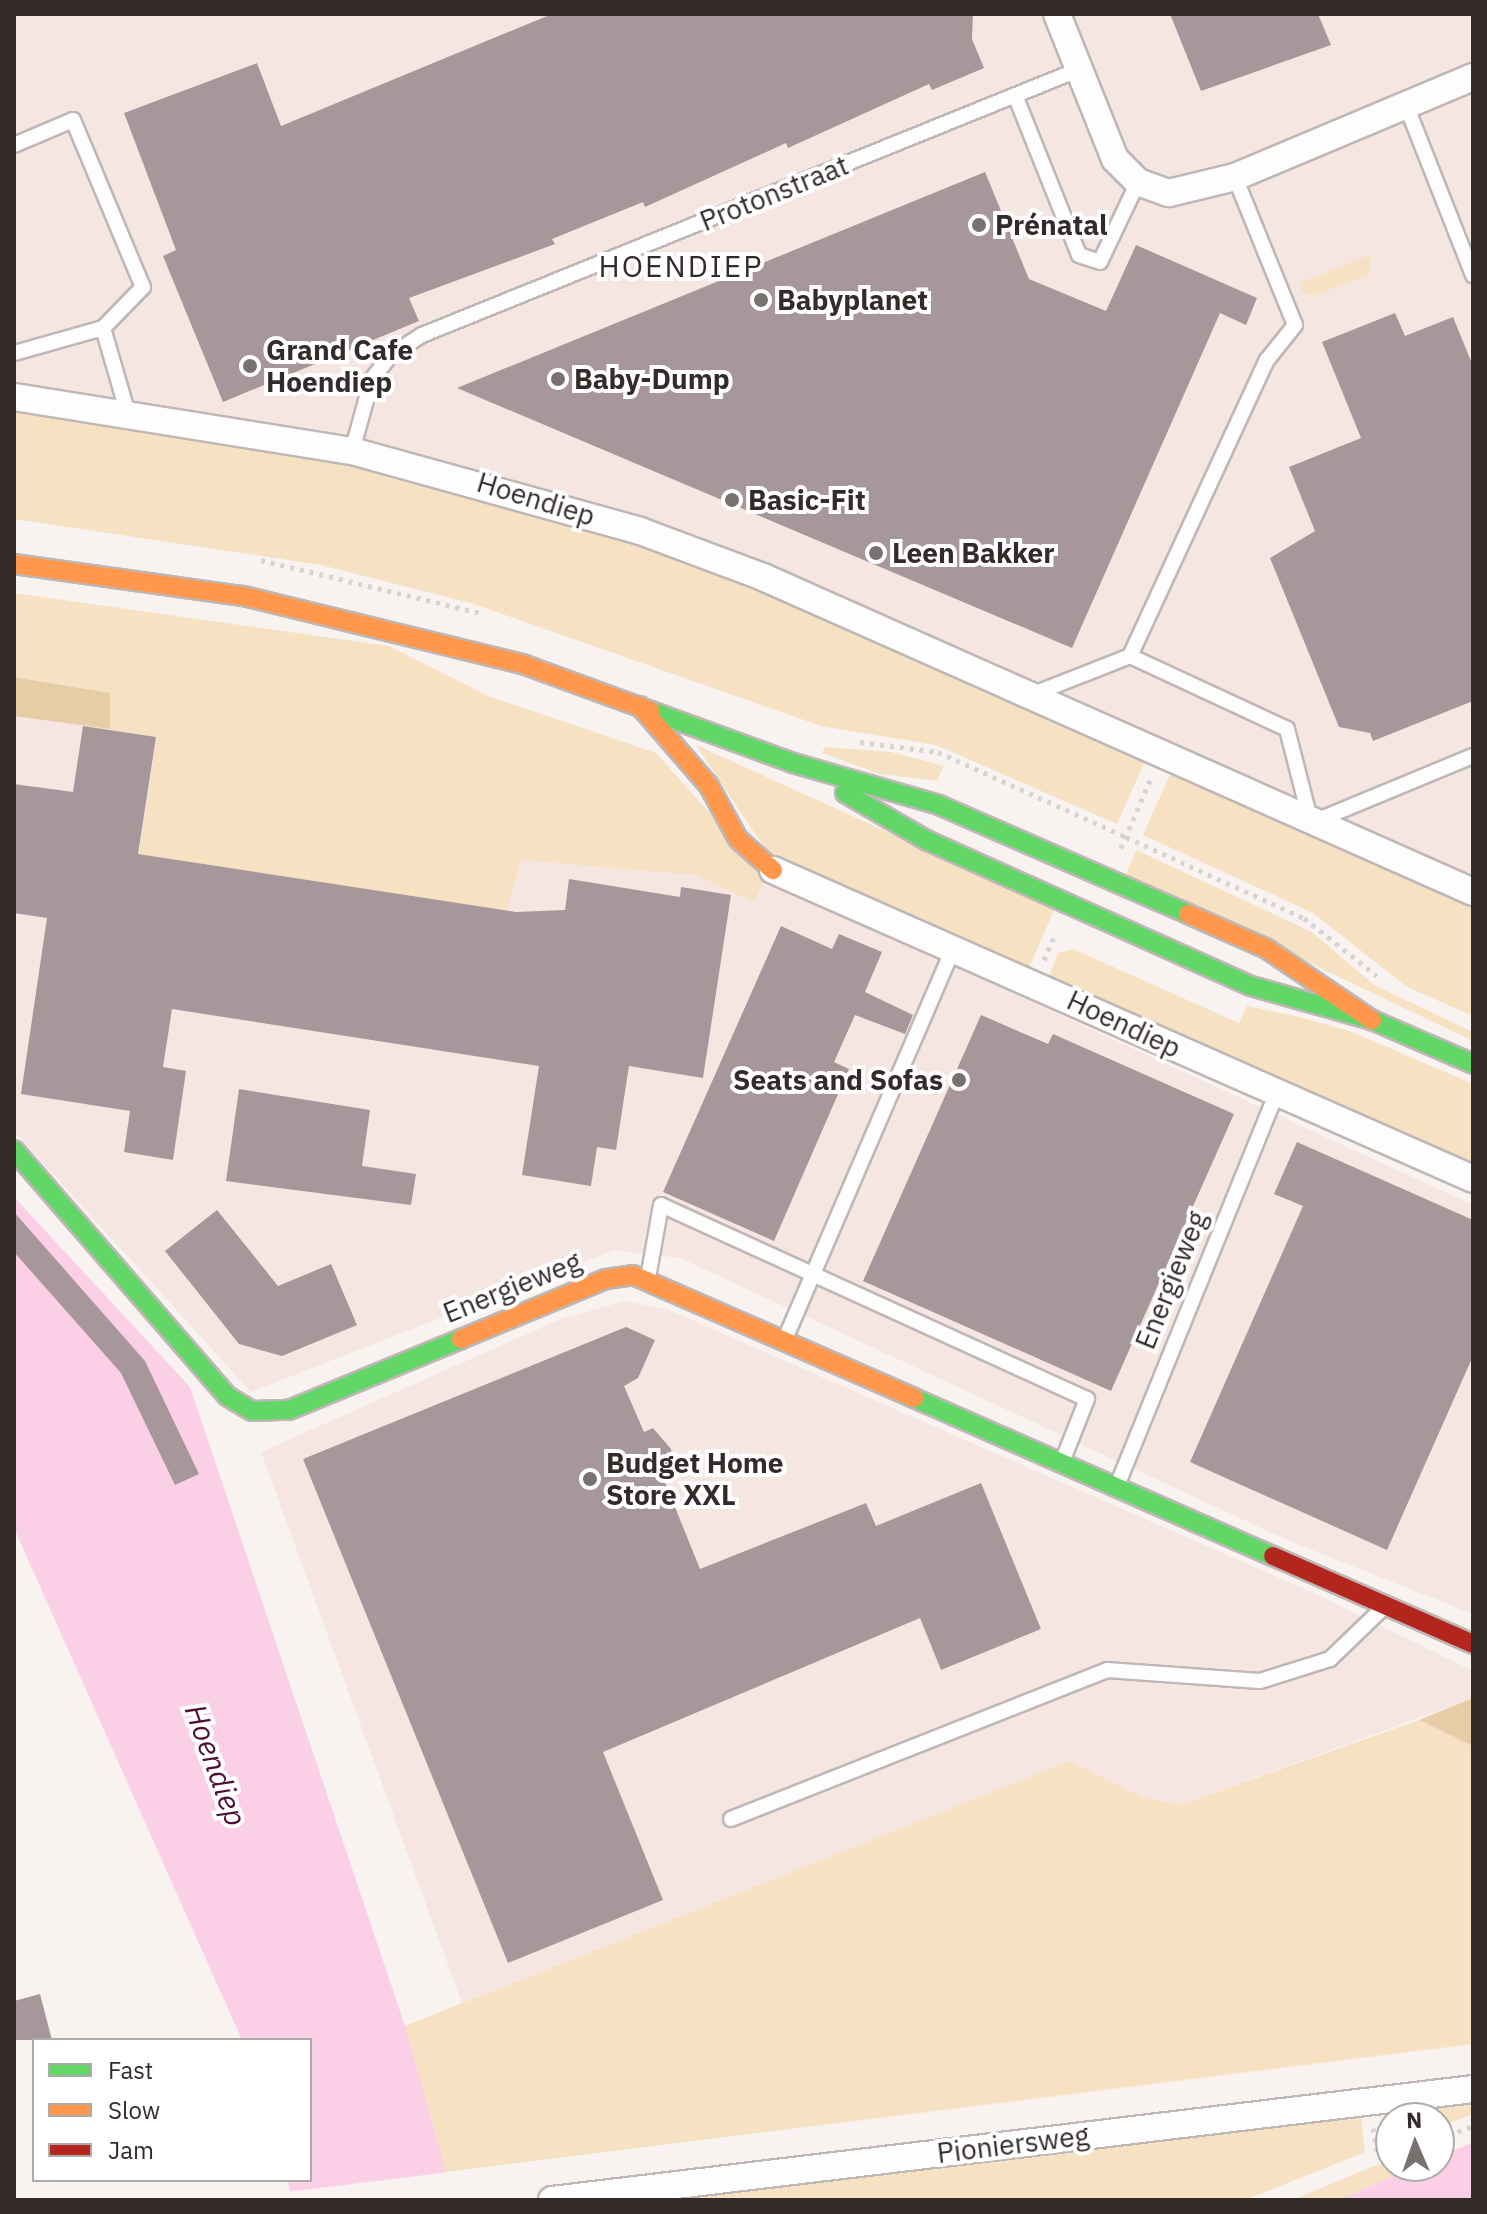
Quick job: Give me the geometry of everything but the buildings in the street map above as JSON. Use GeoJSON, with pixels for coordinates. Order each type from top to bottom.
{"type":"FeatureCollection","features":[{"type":"Feature","properties":{"kind":"main road"},"geometry":{"type":"LineString","coordinates":[[14,564],[337,614],[525,665],[793,763],[939,805],[1252,943],[1372,1020]]}},
{"type":"Feature","properties":{"kind":"main road"},"geometry":{"type":"LineString","coordinates":[[640,706],[709,786],[738,839],[773,870]]}},
{"type":"Feature","properties":{"kind":"main road"},"geometry":{"type":"LineString","coordinates":[[793,763],[926,840],[1251,986],[1372,1020],[1473,1064]]}},
{"type":"Feature","properties":{"kind":"main road","name":"Energieweg"},"geometry":{"type":"LineString","coordinates":[[14,1150],[227,1396],[252,1411],[289,1410],[606,1279],[648,1278],[1473,1644]]}},
{"type":"Feature","properties":{"kind":"street"},"geometry":{"type":"LineString","coordinates":[[1057,14],[1115,159],[1138,182],[1169,193],[1235,177],[1473,77]]}},
{"type":"Feature","properties":{"kind":"street","name":"Hoendiep"},"geometry":{"type":"LineString","coordinates":[[14,397],[352,451],[640,531],[763,577],[1311,823],[1473,892]]}},
{"type":"Feature","properties":{"kind":"street","name":"Hoendiep"},"geometry":{"type":"LineString","coordinates":[[773,870],[954,947],[1276,1094],[1473,1179]]}},
{"type":"Feature","properties":{"kind":"street","name":"Pioniersweg"},"geometry":{"type":"LineString","coordinates":[[552,2200],[1473,2089]]}},
{"type":"Feature","properties":{"kind":"lane","name":"Protonstraat"},"geometry":{"type":"LineString","coordinates":[[352,451],[372,379],[391,355],[422,335],[1080,69]]}},
{"type":"Feature","properties":{"kind":"lane"},"geometry":{"type":"LineString","coordinates":[[1015,95],[1079,255],[1100,262],[1138,182]]}},
{"type":"Feature","properties":{"kind":"lane"},"geometry":{"type":"LineString","coordinates":[[1406,105],[1473,275]]}},
{"type":"Feature","properties":{"kind":"lane"},"geometry":{"type":"LineString","coordinates":[[14,145],[73,120],[143,287],[103,328],[14,353]]}},
{"type":"Feature","properties":{"kind":"lane"},"geometry":{"type":"LineString","coordinates":[[1031,695],[1130,656],[1267,360],[1295,325],[1235,177]]}},
{"type":"Feature","properties":{"kind":"lane"},"geometry":{"type":"LineString","coordinates":[[103,328],[128,414]]}},
{"type":"Feature","properties":{"kind":"lane"},"geometry":{"type":"LineString","coordinates":[[1130,656],[1287,729],[1311,823],[1473,756]]}},
{"type":"Feature","properties":{"kind":"lane"},"geometry":{"type":"LineString","coordinates":[[785,1339],[954,947]]}},
{"type":"Feature","properties":{"kind":"lane","name":"Energieweg"},"geometry":{"type":"LineString","coordinates":[[1117,1487],[1276,1094]]}},
{"type":"Feature","properties":{"kind":"lane"},"geometry":{"type":"LineString","coordinates":[[648,1278],[661,1205],[1087,1399],[1062,1462]]}},
{"type":"Feature","properties":{"kind":"lane"},"geometry":{"type":"LineString","coordinates":[[731,1819],[1107,1670],[1260,1681],[1330,1659],[1386,1606]]}},
{"type":"Feature","properties":{"kind":"shaded area"},"geometry":{"type":"Polygon","coordinates":[[[14,14],[1473,14],[1473,891],[648,536],[14,414],[14,14]]]}},
{"type":"Feature","properties":{"kind":"shaded area"},"geometry":{"type":"Polygon","coordinates":[[[1371,254],[1370,274],[1314,296],[1302,292],[1299,283],[1371,254]]]}},
{"type":"Feature","properties":{"kind":"shaded area"},"geometry":{"type":"Polygon","coordinates":[[[14,406],[262,444],[430,480],[691,559],[1146,759],[1117,824],[936,745],[821,726],[474,604],[321,565],[14,519],[14,406]]]}},
{"type":"Feature","properties":{"kind":"shaded area"},"geometry":{"type":"Polygon","coordinates":[[[14,593],[389,646],[488,696],[656,753],[767,877],[753,902],[696,875],[521,860],[506,911],[139,854],[157,737],[110,729],[109,693],[14,677],[14,593]]]}},
{"type":"Feature","properties":{"kind":"shaded area"},"geometry":{"type":"Polygon","coordinates":[[[14,677],[110,693],[110,729],[14,716],[14,677]]]}},
{"type":"Feature","properties":{"kind":"shaded area"},"geometry":{"type":"Polygon","coordinates":[[[14,697],[162,721],[797,894],[1473,1205],[1473,1614],[1287,1540],[680,1258],[614,1250],[251,1392],[14,1131],[14,697]]]}},
{"type":"Feature","properties":{"kind":"shaded area"},"geometry":{"type":"Polygon","coordinates":[[[696,745],[1055,908],[1028,970],[781,860],[766,850],[696,745]]]}},
{"type":"Feature","properties":{"kind":"shaded area"},"geometry":{"type":"Polygon","coordinates":[[[825,747],[891,752],[944,766],[937,781],[880,774],[822,753],[825,747]]]}},
{"type":"Feature","properties":{"kind":"shaded area"},"geometry":{"type":"Polygon","coordinates":[[[1172,770],[1473,900],[1473,1016],[1407,987],[1313,913],[1143,835],[1172,770]]]}},
{"type":"Feature","properties":{"kind":"shaded area"},"geometry":{"type":"Polygon","coordinates":[[[1136,850],[1312,932],[1374,985],[1473,1032],[1473,1041],[1126,875],[1136,850]]]}},
{"type":"Feature","properties":{"kind":"shaded area"},"geometry":{"type":"Polygon","coordinates":[[[1073,949],[1239,1023],[1247,1006],[1300,1017],[1352,1032],[1473,1084],[1473,1167],[1049,977],[1058,953],[1073,949]]]}},
{"type":"Feature","properties":{"kind":"shaded area"},"geometry":{"type":"Polygon","coordinates":[[[625,1301],[669,1310],[1316,1594],[1473,1671],[1473,1698],[1180,1805],[1144,1798],[1069,1761],[462,2003],[261,1452],[561,1319],[625,1301]]]}},
{"type":"Feature","properties":{"kind":"shaded area"},"geometry":{"type":"Polygon","coordinates":[[[1473,1698],[1473,1746],[1419,1720],[1473,1698]]]}},
{"type":"Feature","properties":{"kind":"shaded area"},"geometry":{"type":"Polygon","coordinates":[[[1419,1720],[1473,1746],[1473,2044],[446,2172],[438,2159],[405,2026],[1069,1761],[1144,1798],[1180,1805],[1419,1720]]]}},
{"type":"Feature","properties":{"kind":"shaded area"},"geometry":{"type":"Polygon","coordinates":[[[1473,2102],[1473,2114],[1455,2121],[1455,2104],[1473,2102]]]}},
{"type":"Feature","properties":{"kind":"shaded area"},"geometry":{"type":"Polygon","coordinates":[[[1361,2115],[1365,2152],[1245,2200],[688,2199],[1361,2115]]]}},
{"type":"Feature","properties":{"kind":"shaded area"},"geometry":{"type":"Polygon","coordinates":[[[1375,2165],[1375,2182],[1380,2182],[1338,2200],[1293,2200],[1375,2165]]]}},
{"type":"Feature","properties":{"kind":"water"},"geometry":{"type":"Polygon","coordinates":[[[14,1197],[190,1387],[405,2026],[446,2172],[293,2200],[288,2182],[312,2182],[312,2038],[241,2038],[14,1528],[14,1197]]]}},
{"type":"Feature","properties":{"kind":"water"},"geometry":{"type":"Polygon","coordinates":[[[1473,2142],[1473,2200],[1338,2200],[1380,2182],[1455,2182],[1455,2150],[1473,2142]]]}},
{"type":"Feature","properties":{"kind":"pier"},"geometry":{"type":"Polygon","coordinates":[[[450,2172],[458,2200],[289,2200],[287,2192],[450,2172]]]}},
{"type":"Feature","properties":{"kind":"traffic: fast"},"geometry":{"type":"LineString","coordinates":[[651,711],[793,763],[939,805],[1188,914]]}},
{"type":"Feature","properties":{"kind":"traffic: fast"},"geometry":{"type":"LineString","coordinates":[[845,793],[926,840],[1251,986],[1372,1020],[1473,1064]]}},
{"type":"Feature","properties":{"kind":"traffic: fast"},"geometry":{"type":"LineString","coordinates":[[14,1150],[227,1396],[252,1411],[289,1410],[461,1339]]}},
{"type":"Feature","properties":{"kind":"traffic: fast"},"geometry":{"type":"LineString","coordinates":[[914,1398],[1273,1556]]}},
{"type":"Feature","properties":{"kind":"traffic: slow"},"geometry":{"type":"LineString","coordinates":[[14,564],[243,596],[525,665],[651,711]]}},
{"type":"Feature","properties":{"kind":"traffic: slow"},"geometry":{"type":"LineString","coordinates":[[640,706],[709,786],[738,839],[773,870]]}},
{"type":"Feature","properties":{"kind":"traffic: slow"},"geometry":{"type":"LineString","coordinates":[[1188,914],[1267,949],[1372,1020]]}},
{"type":"Feature","properties":{"kind":"traffic: slow"},"geometry":{"type":"LineString","coordinates":[[461,1339],[606,1279],[633,1275],[914,1398]]}},
{"type":"Feature","properties":{"kind":"traffic: jam"},"geometry":{"type":"LineString","coordinates":[[1273,1556],[1473,1644]]}},
{"type":"Feature","properties":{"kind":"place","name":"Prénatal"},"geometry":{"type":"Point","coordinates":[979,225]}},
{"type":"Feature","properties":{"kind":"place","name":"Babyplanet"},"geometry":{"type":"Point","coordinates":[761,300]}},
{"type":"Feature","properties":{"kind":"place","name":"Grand Cafe Hoendiep"},"geometry":{"type":"Point","coordinates":[250,366]}},
{"type":"Feature","properties":{"kind":"place","name":"Baby-Dump"},"geometry":{"type":"Point","coordinates":[558,379]}},
{"type":"Feature","properties":{"kind":"place","name":"Basic-Fit"},"geometry":{"type":"Point","coordinates":[732,500]}},
{"type":"Feature","properties":{"kind":"place","name":"Leen Bakker"},"geometry":{"type":"Point","coordinates":[876,553]}},
{"type":"Feature","properties":{"kind":"place","name":"Seats and Sofas"},"geometry":{"type":"Point","coordinates":[959,1080]}},
{"type":"Feature","properties":{"kind":"place","name":"Budget Home Store XXL"},"geometry":{"type":"Point","coordinates":[590,1479]}},
{"type":"Feature","properties":{"kind":"district","name":"HOENDIEP"},"geometry":{"type":"Point","coordinates":[681,266]}}]}
